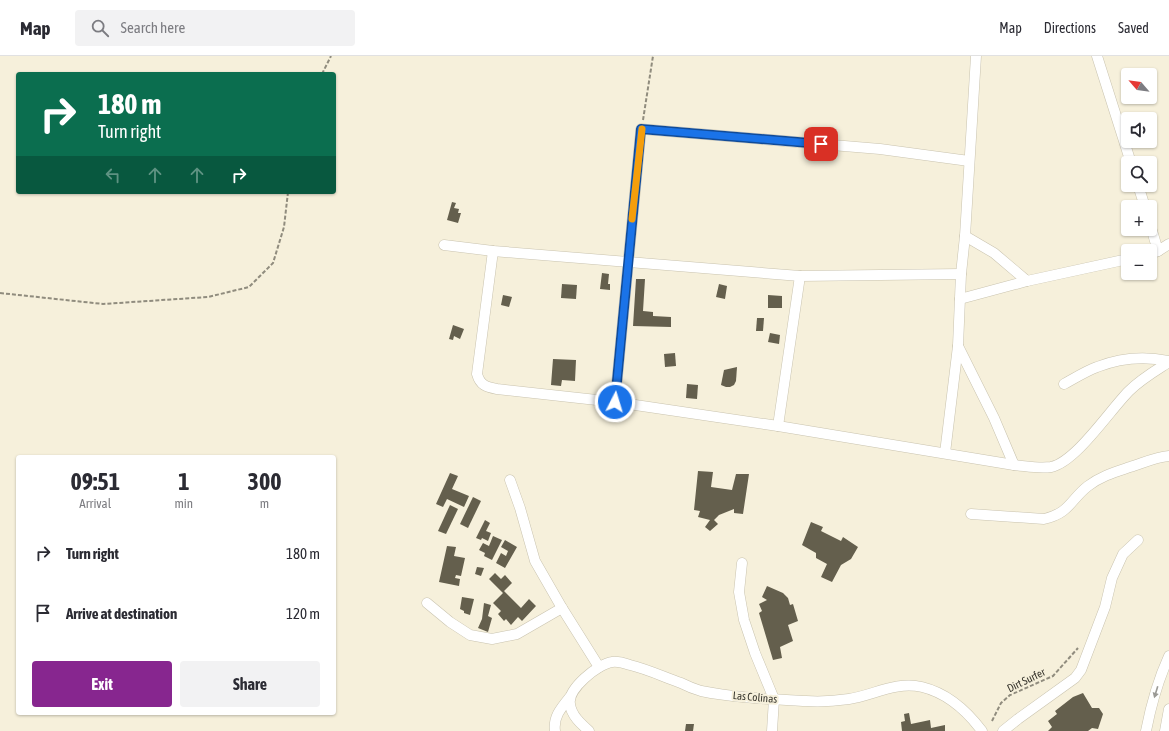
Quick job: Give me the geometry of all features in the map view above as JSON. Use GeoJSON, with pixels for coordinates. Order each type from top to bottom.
{"type":"FeatureCollection","features":[{"type":"Feature","properties":{"kind":"street"},"geometry":{"type":"LineString","coordinates":[[945,453],[958,346],[961,274],[965,236],[976,56]]}},
{"type":"Feature","properties":{"kind":"street"},"geometry":{"type":"LineString","coordinates":[[1097,56],[1129,156]]}},
{"type":"Feature","properties":{"kind":"street"},"geometry":{"type":"LineString","coordinates":[[615,402],[641,129],[880,149],[969,161]]}},
{"type":"Feature","properties":{"kind":"street"},"geometry":{"type":"LineString","coordinates":[[965,236],[994,253],[1027,281]]}},
{"type":"Feature","properties":{"kind":"street"},"geometry":{"type":"LineString","coordinates":[[1157,250],[1169,244]]}},
{"type":"Feature","properties":{"kind":"street"},"geometry":{"type":"LineString","coordinates":[[444,245],[493,251],[800,276],[961,274]]}},
{"type":"Feature","properties":{"kind":"street"},"geometry":{"type":"LineString","coordinates":[[493,251],[477,374],[479,381],[483,385],[497,389],[615,402],[778,426],[1014,465],[1051,467],[1066,461],[1129,391],[1143,378],[1169,361]]}},
{"type":"Feature","properties":{"kind":"street"},"geometry":{"type":"LineString","coordinates":[[960,299],[1027,281],[1121,261]]}},
{"type":"Feature","properties":{"kind":"street"},"geometry":{"type":"LineString","coordinates":[[778,426],[800,276]]}},
{"type":"Feature","properties":{"kind":"street"},"geometry":{"type":"LineString","coordinates":[[958,346],[994,418],[1014,465]]}},
{"type":"Feature","properties":{"kind":"street"},"geometry":{"type":"LineString","coordinates":[[1064,384],[1097,367],[1117,361],[1137,358],[1154,358],[1169,361]]}},
{"type":"Feature","properties":{"kind":"street"},"geometry":{"type":"LineString","coordinates":[[971,514],[1044,518],[1054,516],[1070,506],[1087,487],[1097,480],[1148,461],[1169,456]]}},
{"type":"Feature","properties":{"kind":"street"},"geometry":{"type":"LineString","coordinates":[[510,480],[520,508],[535,561],[599,667]]}},
{"type":"Feature","properties":{"kind":"street"},"geometry":{"type":"LineString","coordinates":[[1003,731],[1075,678],[1081,670],[1105,607],[1112,578],[1123,554],[1138,540]]}},
{"type":"Feature","properties":{"kind":"street"},"geometry":{"type":"LineString","coordinates":[[742,563],[739,592],[744,620],[755,653],[774,699],[772,731]]}},
{"type":"Feature","properties":{"kind":"street"},"geometry":{"type":"LineString","coordinates":[[427,603],[450,622],[470,635],[492,639],[516,634],[562,608]]}},
{"type":"Feature","properties":{"kind":"street"},"geometry":{"type":"LineString","coordinates":[[1146,731],[1156,689],[1169,656]]}},
{"type":"Feature","properties":{"kind":"street","name":"Las Colinas"},"geometry":{"type":"LineString","coordinates":[[554,731],[554,723],[560,709],[570,697],[576,686],[599,667],[611,662],[620,662],[640,667],[699,690],[731,696],[816,701],[849,699],[888,687],[906,685],[921,687],[937,692],[950,699],[962,709],[982,731]]}},
{"type":"Feature","properties":{"kind":"street"},"geometry":{"type":"LineString","coordinates":[[570,697],[570,705],[579,722],[589,731]]}},
{"type":"Feature","properties":{"kind":"street"},"geometry":{"type":"LineString","coordinates":[[1165,731],[1169,709]]}},
{"type":"Feature","properties":{"kind":"path"},"geometry":{"type":"LineString","coordinates":[[323,72],[331,56]]}},
{"type":"Feature","properties":{"kind":"path"},"geometry":{"type":"LineString","coordinates":[[641,129],[653,56]]}},
{"type":"Feature","properties":{"kind":"path"},"geometry":{"type":"LineString","coordinates":[[0,293],[103,304],[208,297],[249,287],[273,263],[284,227],[288,194]]}},
{"type":"Feature","properties":{"kind":"path","name":"Dirt Surfer"},"geometry":{"type":"LineString","coordinates":[[992,721],[1001,703],[1010,695],[1053,676],[1071,655],[1083,644],[1091,642]]}},
{"type":"Feature","properties":{"kind":"building"},"geometry":{"type":"Polygon","coordinates":[[[452,202],[456,203],[454,208],[459,209],[458,213],[461,213],[458,223],[447,220],[452,202]]]}},
{"type":"Feature","properties":{"kind":"building"},"geometry":{"type":"Polygon","coordinates":[[[602,273],[609,274],[608,284],[610,284],[610,290],[600,289],[602,273]]]}},
{"type":"Feature","properties":{"kind":"building"},"geometry":{"type":"Polygon","coordinates":[[[636,279],[645,279],[643,311],[653,312],[653,316],[671,317],[671,327],[633,326],[636,279]]]}},
{"type":"Feature","properties":{"kind":"building"},"geometry":{"type":"Polygon","coordinates":[[[562,284],[577,285],[576,299],[561,298],[562,284]]]}},
{"type":"Feature","properties":{"kind":"building"},"geometry":{"type":"Polygon","coordinates":[[[719,284],[727,286],[725,299],[716,297],[719,284]]]}},
{"type":"Feature","properties":{"kind":"building"},"geometry":{"type":"Polygon","coordinates":[[[503,295],[512,297],[509,307],[501,305],[503,295]]]}},
{"type":"Feature","properties":{"kind":"building"},"geometry":{"type":"Polygon","coordinates":[[[768,295],[782,296],[782,308],[768,308],[768,295]]]}},
{"type":"Feature","properties":{"kind":"building"},"geometry":{"type":"Polygon","coordinates":[[[757,318],[764,318],[763,331],[756,331],[757,318]]]}},
{"type":"Feature","properties":{"kind":"building"},"geometry":{"type":"Polygon","coordinates":[[[453,325],[464,329],[460,339],[454,336],[453,340],[449,339],[453,325]]]}},
{"type":"Feature","properties":{"kind":"building"},"geometry":{"type":"Polygon","coordinates":[[[770,333],[780,335],[779,344],[768,342],[770,333]]]}},
{"type":"Feature","properties":{"kind":"building"},"geometry":{"type":"Polygon","coordinates":[[[675,353],[676,366],[665,367],[664,354],[675,353]]]}},
{"type":"Feature","properties":{"kind":"building"},"geometry":{"type":"Polygon","coordinates":[[[553,359],[576,360],[575,381],[562,380],[561,386],[551,385],[553,359]]]}},
{"type":"Feature","properties":{"kind":"building"},"geometry":{"type":"Polygon","coordinates":[[[737,367],[736,381],[734,385],[726,387],[721,385],[724,370],[737,367]]]}},
{"type":"Feature","properties":{"kind":"building"},"geometry":{"type":"Polygon","coordinates":[[[687,384],[698,385],[697,399],[686,398],[687,384]]]}},
{"type":"Feature","properties":{"kind":"building"},"geometry":{"type":"Polygon","coordinates":[[[698,471],[713,472],[711,487],[732,490],[736,474],[749,474],[743,514],[734,513],[734,509],[719,515],[714,520],[718,524],[710,531],[705,527],[710,520],[698,517],[700,511],[694,510],[698,471]]]}},
{"type":"Feature","properties":{"kind":"building"},"geometry":{"type":"Polygon","coordinates":[[[450,473],[458,476],[452,489],[469,496],[464,507],[447,499],[443,507],[436,504],[450,473]]]}},
{"type":"Feature","properties":{"kind":"building"},"geometry":{"type":"Polygon","coordinates":[[[473,497],[481,501],[468,528],[460,524],[473,497]]]}},
{"type":"Feature","properties":{"kind":"building"},"geometry":{"type":"Polygon","coordinates":[[[450,505],[458,509],[446,534],[438,531],[450,505]]]}},
{"type":"Feature","properties":{"kind":"building"},"geometry":{"type":"Polygon","coordinates":[[[485,520],[490,523],[486,531],[491,533],[488,541],[482,538],[481,540],[476,538],[485,520]]]}},
{"type":"Feature","properties":{"kind":"building"},"geometry":{"type":"Polygon","coordinates":[[[811,522],[823,527],[821,531],[841,541],[843,537],[858,547],[851,559],[841,565],[832,582],[821,577],[827,564],[816,558],[816,553],[802,545],[811,522]]]}},
{"type":"Feature","properties":{"kind":"building"},"geometry":{"type":"Polygon","coordinates":[[[493,536],[502,540],[492,560],[484,556],[485,553],[479,550],[483,543],[489,546],[493,536]]]}},
{"type":"Feature","properties":{"kind":"building"},"geometry":{"type":"Polygon","coordinates":[[[505,540],[517,547],[505,568],[496,563],[501,553],[506,556],[508,551],[501,547],[505,540]]]}},
{"type":"Feature","properties":{"kind":"building"},"geometry":{"type":"Polygon","coordinates":[[[447,546],[456,547],[454,556],[465,558],[461,576],[456,575],[455,578],[460,579],[459,586],[439,582],[447,546]]]}},
{"type":"Feature","properties":{"kind":"building"},"geometry":{"type":"Polygon","coordinates":[[[477,567],[484,568],[481,576],[475,574],[477,567]]]}},
{"type":"Feature","properties":{"kind":"building"},"geometry":{"type":"Polygon","coordinates":[[[495,573],[501,579],[505,575],[512,583],[504,591],[521,608],[529,599],[536,606],[522,621],[518,617],[511,625],[506,619],[504,621],[498,614],[501,611],[493,603],[503,593],[489,579],[495,573]]]}},
{"type":"Feature","properties":{"kind":"building"},"geometry":{"type":"Polygon","coordinates":[[[767,586],[783,593],[788,598],[790,605],[793,604],[798,621],[788,625],[793,641],[780,647],[782,658],[773,660],[759,613],[762,611],[759,604],[767,600],[762,597],[767,586]]]}},
{"type":"Feature","properties":{"kind":"building"},"geometry":{"type":"Polygon","coordinates":[[[462,597],[474,599],[470,615],[464,613],[464,611],[460,609],[462,597]]]}},
{"type":"Feature","properties":{"kind":"building"},"geometry":{"type":"Polygon","coordinates":[[[484,603],[491,605],[488,616],[492,618],[488,632],[478,628],[482,619],[484,603]]]}},
{"type":"Feature","properties":{"kind":"building"},"geometry":{"type":"Polygon","coordinates":[[[1083,693],[1092,708],[1099,708],[1103,714],[1098,729],[1092,728],[1088,731],[1048,731],[1052,727],[1048,721],[1057,714],[1055,711],[1073,697],[1083,693]]]}},
{"type":"Feature","properties":{"kind":"building"},"geometry":{"type":"Polygon","coordinates":[[[909,713],[911,724],[930,720],[931,728],[945,725],[945,731],[902,731],[901,722],[905,721],[904,714],[909,713]]]}},
{"type":"Feature","properties":{"kind":"building"},"geometry":{"type":"Polygon","coordinates":[[[686,724],[694,724],[693,731],[685,731],[686,724]]]}},
{"type":"Feature","properties":{"kind":"slow traffic"},"geometry":{"type":"LineString","coordinates":[[632,219],[642,129]]}},
{"type":"Feature","properties":{"kind":"route"},"geometry":{"type":"LineString","coordinates":[[615,402],[641,129],[821,144]]}}]}
